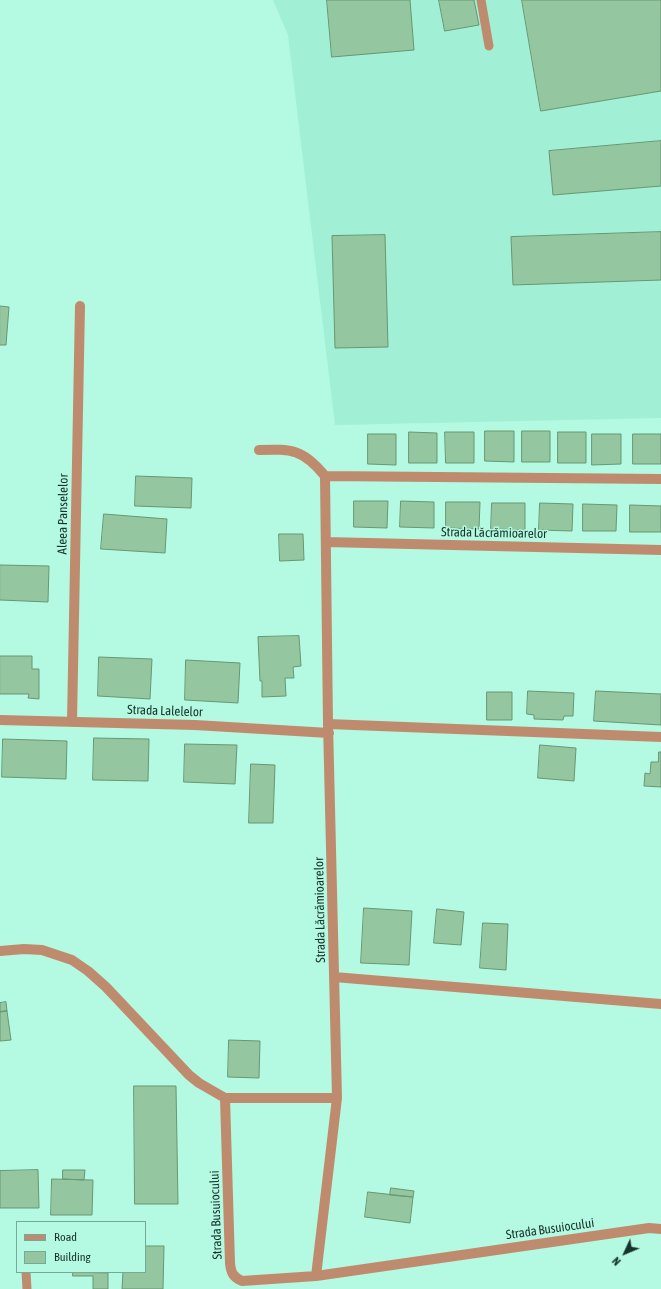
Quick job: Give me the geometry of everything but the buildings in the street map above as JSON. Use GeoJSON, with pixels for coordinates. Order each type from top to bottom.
{"type":"FeatureCollection","features":[{"type":"Feature","properties":{"kind":"street","name":"Aleea Panselelor"},"geometry":{"type":"LineString","coordinates":[[72,721],[80,306]]}},
{"type":"Feature","properties":{"kind":"street"},"geometry":{"type":"LineString","coordinates":[[259,450],[286,449],[301,454],[316,465],[325,476],[661,479]]}},
{"type":"Feature","properties":{"kind":"street","name":"Strada Lăcrămioarelor"},"geometry":{"type":"LineString","coordinates":[[316,1276],[337,1098],[325,476]]}},
{"type":"Feature","properties":{"kind":"street","name":"Strada Lăcrămioarelor"},"geometry":{"type":"LineString","coordinates":[[326,542],[661,550]]}},
{"type":"Feature","properties":{"kind":"street","name":"Strada Lalelelor"},"geometry":{"type":"LineString","coordinates":[[0,720],[661,737]]}},
{"type":"Feature","properties":{"kind":"street"},"geometry":{"type":"LineString","coordinates":[[0,951],[24,949],[42,950],[72,960],[106,986],[189,1075],[199,1083],[225,1098],[337,1098]]}},
{"type":"Feature","properties":{"kind":"street"},"geometry":{"type":"LineString","coordinates":[[334,977],[661,1004]]}},
{"type":"Feature","properties":{"kind":"street","name":"Strada Busuiocului"},"geometry":{"type":"LineString","coordinates":[[225,1098],[231,1271],[235,1277],[242,1281],[316,1276],[649,1228],[661,1229]]}},
{"type":"Feature","properties":{"kind":"lane"},"geometry":{"type":"LineString","coordinates":[[481,0],[489,46]]}},
{"type":"Feature","properties":{"kind":"lane"},"geometry":{"type":"LineString","coordinates":[[26,1273],[27,1289]]}},
{"type":"Feature","properties":{"kind":"shaded area"},"geometry":{"type":"Polygon","coordinates":[[[273,0],[661,0],[661,418],[335,425],[288,35],[273,0]]]}}]}
